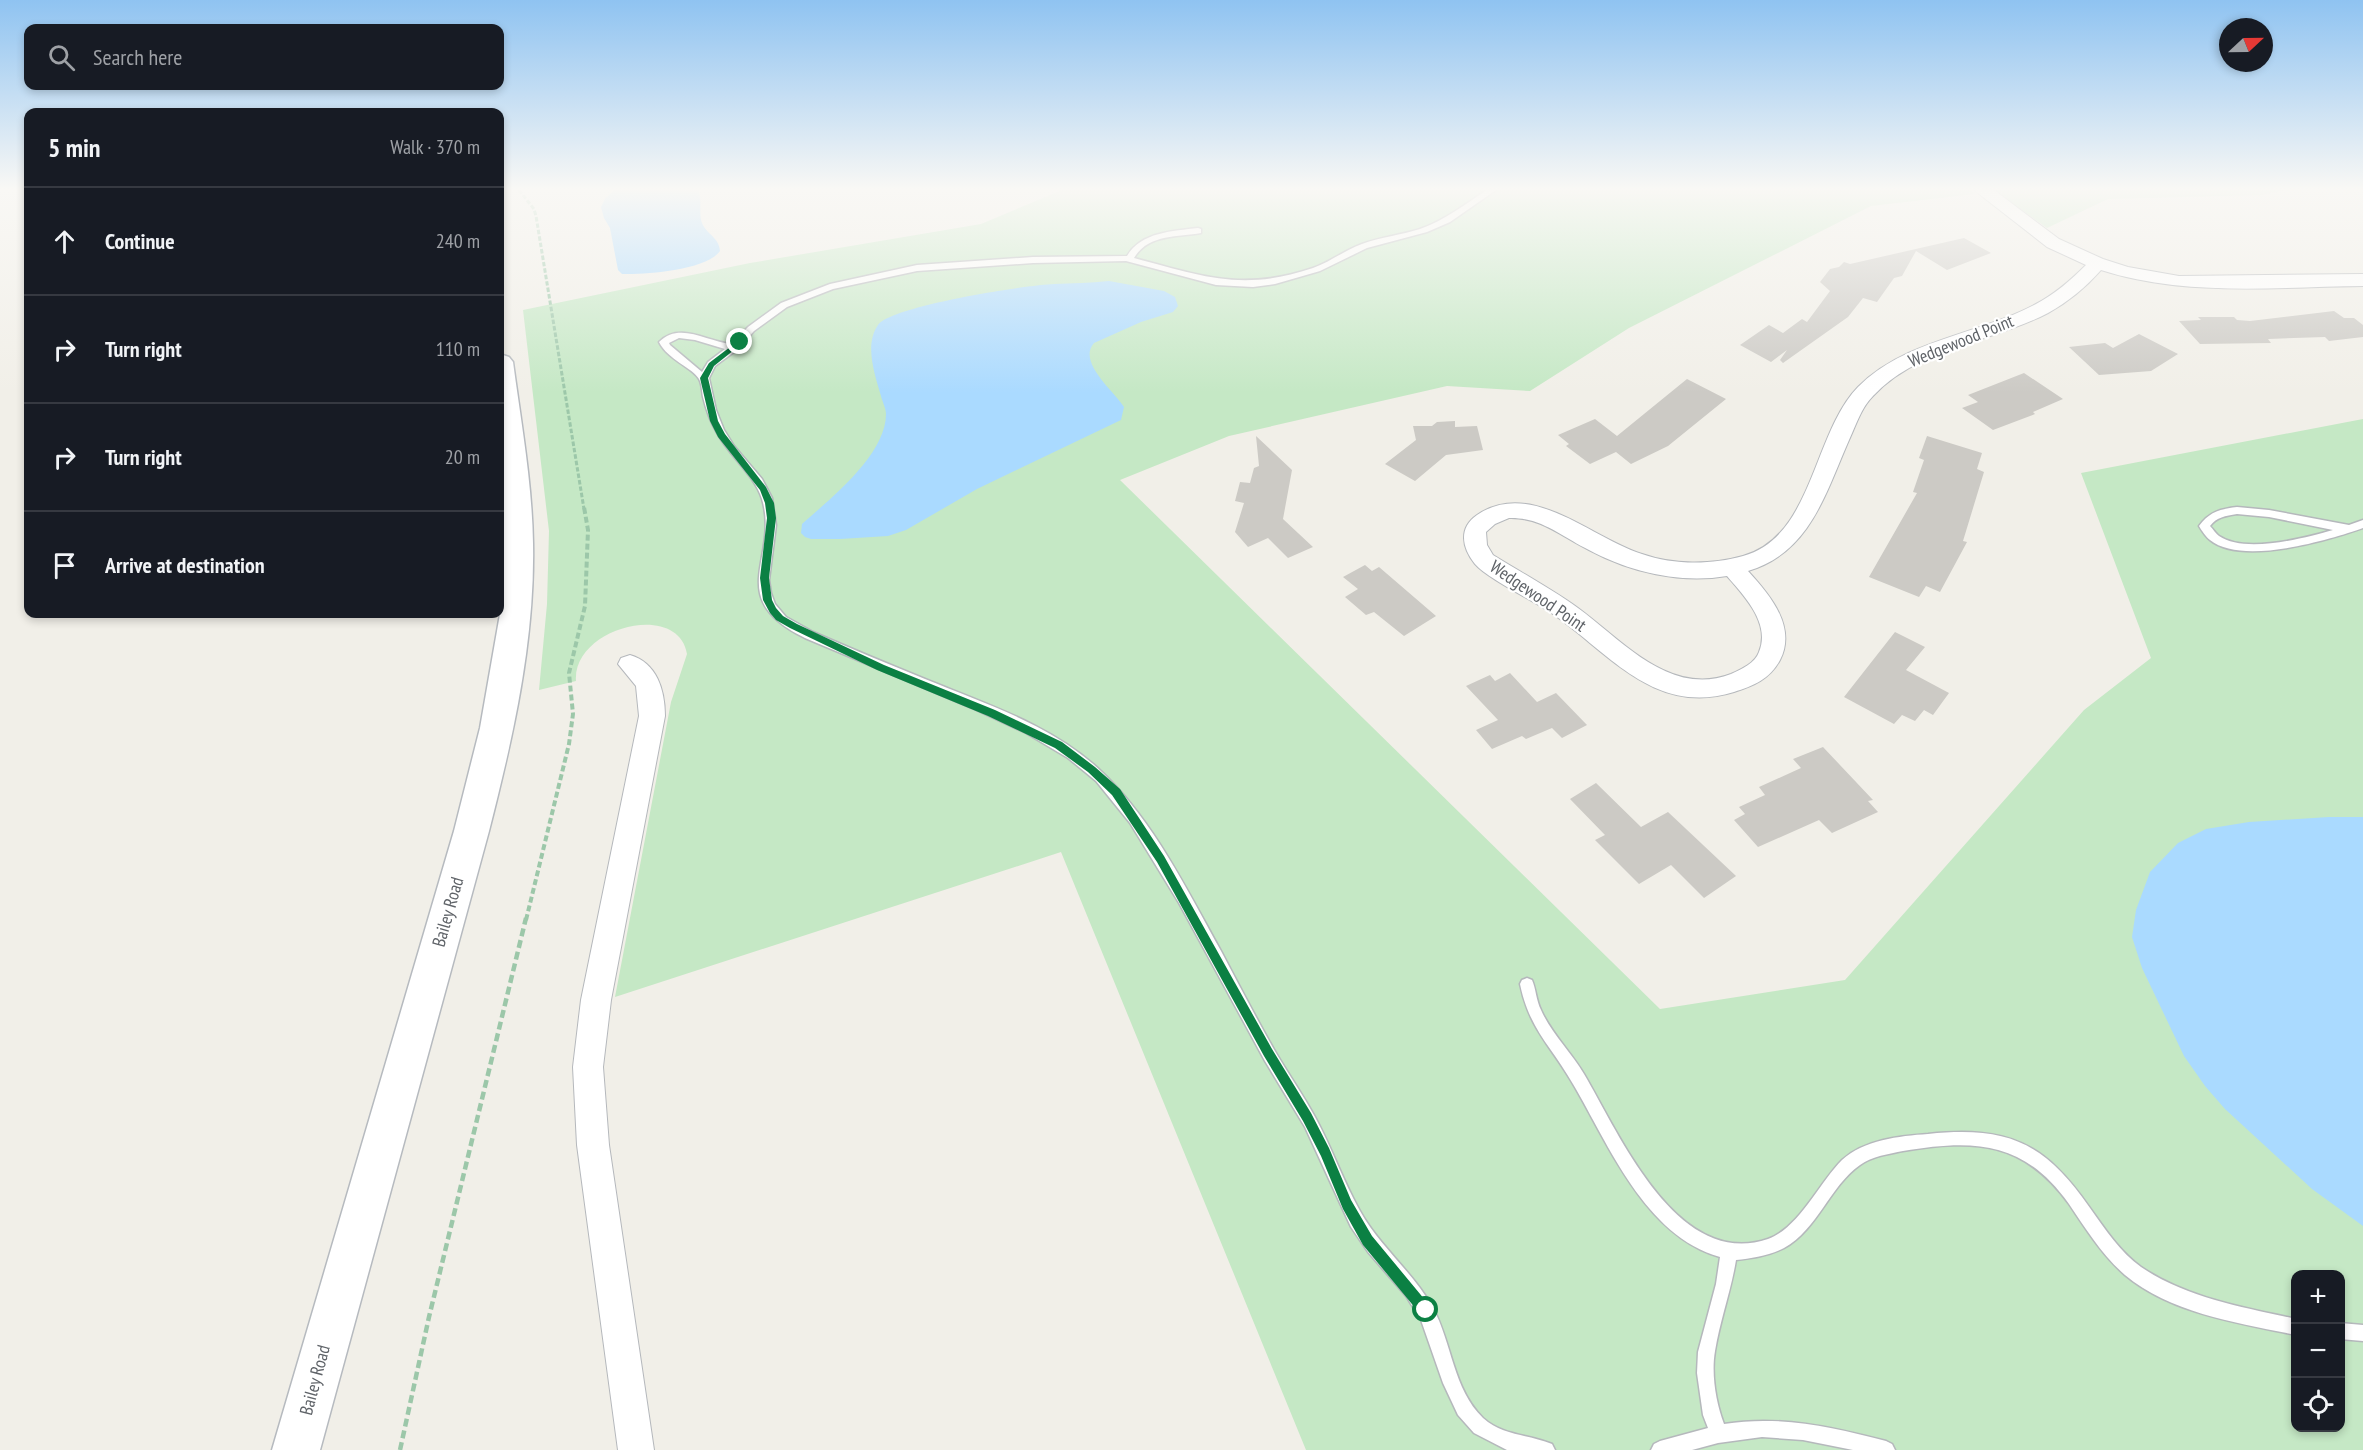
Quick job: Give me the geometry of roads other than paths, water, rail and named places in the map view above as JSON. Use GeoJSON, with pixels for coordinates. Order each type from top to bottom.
{"type":"FeatureCollection","features":[{"type":"Feature","properties":{"kind":"main road","name":"Bailey Road"},"geometry":{"type":"LineString","coordinates":[[296,1450],[477,812],[501,713],[516,602],[518,538],[513,467],[504,394]]}},
{"type":"Feature","properties":{"kind":"street"},"geometry":{"type":"LineString","coordinates":[[2085,258],[2125,272],[2180,282],[2363,280]]}},
{"type":"Feature","properties":{"kind":"street","name":"Wedgewood Point"},"geometry":{"type":"LineString","coordinates":[[1732,567],[1758,598],[1769,617],[1773,631],[1774,650],[1765,664],[1748,678],[1724,686],[1699,687],[1675,684],[1647,675],[1627,663],[1566,612],[1485,561],[1476,549],[1475,530],[1484,520],[1512,510],[1549,517],[1596,544],[1644,563],[1672,569],[1704,570],[1732,567],[1767,556],[1794,530],[1852,410],[1868,388],[1915,357],[2032,314],[2069,292],[2097,263]]}},
{"type":"Feature","properties":{"kind":"street"},"geometry":{"type":"LineString","coordinates":[[630,664],[639,669],[649,687],[652,716],[596,1000],[588,1067],[592,1145],[636,1450]]}},
{"type":"Feature","properties":{"kind":"lane"},"geometry":{"type":"LineString","coordinates":[[704,378],[711,364],[735,347],[752,329],[784,305],[830,287],[917,268],[966,263],[1129,259],[1195,278],[1252,284],[1275,281],[1317,269],[1340,258]]}},
{"type":"Feature","properties":{"kind":"lane"},"geometry":{"type":"LineString","coordinates":[[735,347],[713,345],[685,334],[664,342],[667,350],[693,367],[704,378],[717,428],[753,474],[769,503],[772,518],[765,578],[767,600],[773,610],[780,618],[794,626],[871,663],[992,713],[1059,745],[1116,792],[1160,859],[1307,1117],[1347,1204],[1368,1241],[1426,1310],[1465,1408],[1474,1421],[1494,1436],[1518,1445],[1546,1450]]}},
{"type":"Feature","properties":{"kind":"lane"},"geometry":{"type":"LineString","coordinates":[[2351,529],[2264,512],[2236,511],[2219,514],[2206,522],[2204,526],[2212,537],[2223,543],[2232,546],[2262,546],[2298,543],[2351,529],[2363,524]]}},
{"type":"Feature","properties":{"kind":"lane"},"geometry":{"type":"LineString","coordinates":[[1527,984],[1535,1012],[1577,1076],[1619,1151],[1665,1215],[1698,1241],[1729,1251],[1740,1252],[1766,1248],[1790,1235],[1838,1175],[1858,1157],[1911,1143],[1959,1139],[1997,1142],[2027,1152],[2049,1168],[2072,1193],[2105,1240],[2131,1269],[2158,1287],[2205,1307],[2291,1326]]}},
{"type":"Feature","properties":{"kind":"lane"},"geometry":{"type":"LineString","coordinates":[[1719,1434],[1712,1415],[1705,1373],[1706,1352],[1724,1284],[1729,1251]]}},
{"type":"Feature","properties":{"kind":"lane"},"geometry":{"type":"LineString","coordinates":[[2345,1332],[2363,1333]]}},
{"type":"Feature","properties":{"kind":"lane"},"geometry":{"type":"LineString","coordinates":[[1660,1450],[1719,1434],[1786,1429],[1816,1431],[1886,1450]]}},
{"type":"Feature","properties":{"kind":"water"},"geometry":{"type":"Polygon","coordinates":[[[616,258],[712,258],[689,267],[645,274],[622,274],[618,270],[616,258]]]}},
{"type":"Feature","properties":{"kind":"water"},"geometry":{"type":"Polygon","coordinates":[[[1109,281],[1164,291],[1175,297],[1178,306],[1173,312],[1141,322],[1094,343],[1090,351],[1093,367],[1124,407],[1121,420],[977,489],[906,530],[888,536],[840,539],[811,539],[801,533],[802,524],[841,489],[867,460],[884,429],[886,412],[871,351],[878,325],[888,318],[907,311],[989,292],[1039,285],[1109,281]]]}},
{"type":"Feature","properties":{"kind":"water"},"geometry":{"type":"Polygon","coordinates":[[[2363,817],[2363,1226],[2312,1189],[2225,1109],[2205,1086],[2184,1056],[2142,968],[2132,937],[2136,910],[2150,872],[2178,843],[2206,829],[2249,822],[2363,817]]]}}]}
